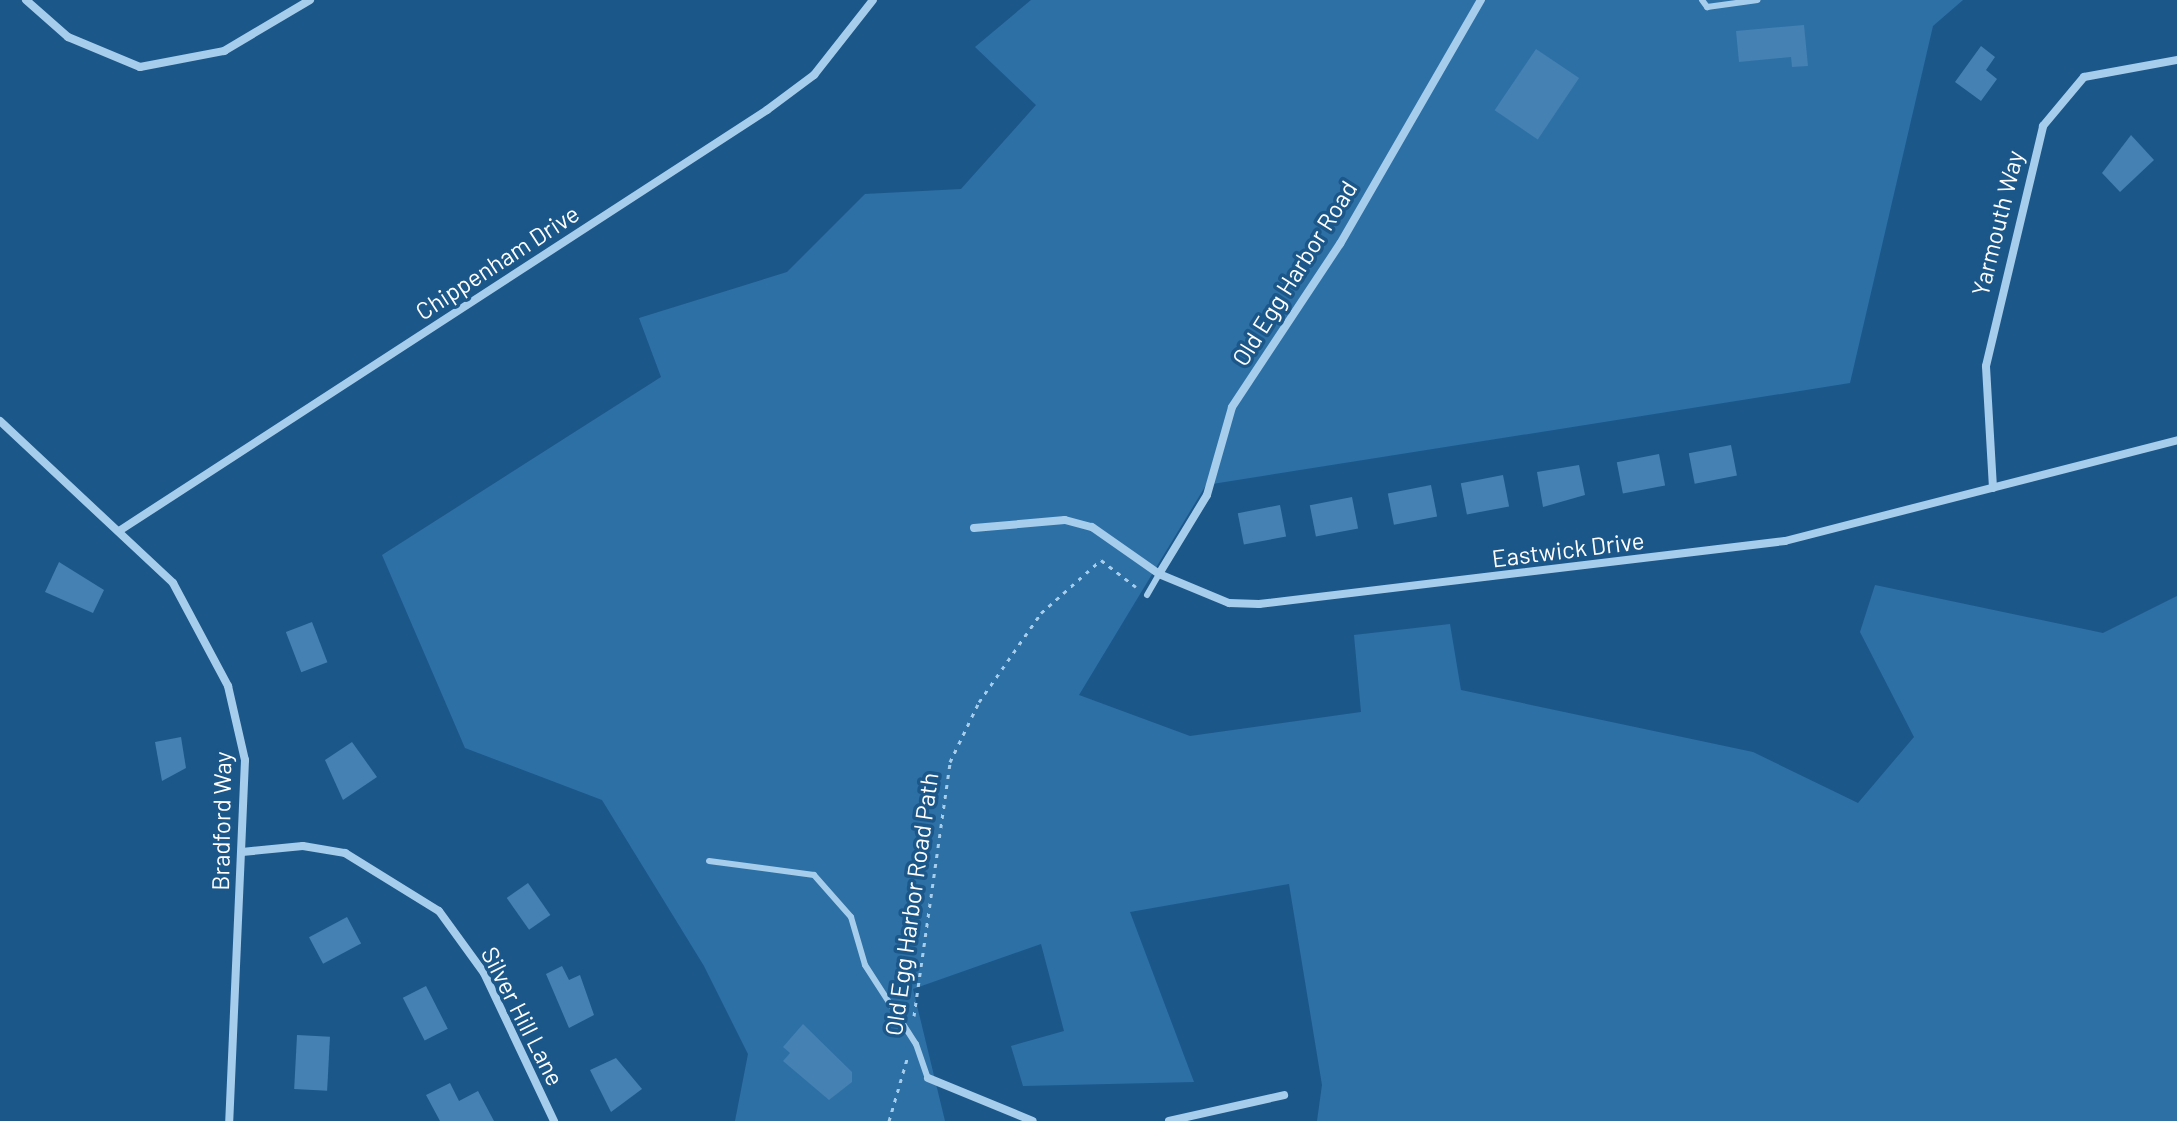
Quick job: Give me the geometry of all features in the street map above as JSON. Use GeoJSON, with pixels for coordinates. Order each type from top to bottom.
{"type":"FeatureCollection","features":[{"type":"Feature","properties":{"kind":"street"},"geometry":{"type":"LineString","coordinates":[[26,0],[68,37],[140,67],[224,51],[310,0]]}},
{"type":"Feature","properties":{"kind":"street","name":"Chippenham Drive"},"geometry":{"type":"LineString","coordinates":[[119,531],[767,110],[814,75],[873,0]]}},
{"type":"Feature","properties":{"kind":"street","name":"Old Egg Harbor Road"},"geometry":{"type":"LineString","coordinates":[[1159,574],[1207,495],[1232,407],[1340,244],[1481,0]]}},
{"type":"Feature","properties":{"kind":"street","name":"Yarmouth Way"},"geometry":{"type":"LineString","coordinates":[[1993,488],[1986,366],[2043,126],[2084,77],[2177,60]]}},
{"type":"Feature","properties":{"kind":"street","name":"Bradford Way"},"geometry":{"type":"LineString","coordinates":[[0,421],[173,583],[228,686],[245,760],[229,1121]]}},
{"type":"Feature","properties":{"kind":"street","name":"Eastwick Drive"},"geometry":{"type":"LineString","coordinates":[[974,528],[1065,520],[1092,527],[1159,574],[1229,603],[1259,604],[1785,541],[2177,440]]}},
{"type":"Feature","properties":{"kind":"street","name":"Silver Hill Lane"},"geometry":{"type":"LineString","coordinates":[[242,852],[303,846],[345,853],[439,911],[484,973],[554,1121]]}},
{"type":"Feature","properties":{"kind":"street"},"geometry":{"type":"LineString","coordinates":[[928,1078],[1033,1121]]}},
{"type":"Feature","properties":{"kind":"street"},"geometry":{"type":"LineString","coordinates":[[1169,1121],[1284,1095]]}},
{"type":"Feature","properties":{"kind":"lane"},"geometry":{"type":"LineString","coordinates":[[1702,0],[1707,7],[1758,0]]}},
{"type":"Feature","properties":{"kind":"lane"},"geometry":{"type":"LineString","coordinates":[[1147,595],[1159,574]]}},
{"type":"Feature","properties":{"kind":"lane"},"geometry":{"type":"LineString","coordinates":[[709,861],[814,875],[851,917],[865,965],[911,1035],[928,1078]]}},
{"type":"Feature","properties":{"kind":"path","name":"Old Egg Harbor Road Path"},"geometry":{"type":"LineString","coordinates":[[889,1121],[911,1035],[950,762],[979,702],[1041,613],[1101,560],[1147,595]]}},
{"type":"Feature","properties":{"kind":"shaded area"},"geometry":{"type":"Polygon","coordinates":[[[1031,0],[1963,0],[1933,26],[1850,383],[1206,485],[1079,695],[1190,736],[1361,712],[1354,635],[1450,624],[1461,690],[1753,752],[1858,803],[1914,737],[1860,632],[1875,585],[2103,633],[2177,596],[2177,1121],[1317,1121],[1322,1085],[1289,884],[1130,912],[1194,1082],[1023,1086],[1011,1046],[1064,1031],[1041,944],[913,989],[945,1121],[735,1121],[748,1054],[704,966],[602,800],[465,748],[382,555],[661,377],[639,318],[787,272],[865,194],[961,189],[1036,105],[975,47],[1031,0]]]}},
{"type":"Feature","properties":{"kind":"building"},"geometry":{"type":"Polygon","coordinates":[[[1804,25],[1808,66],[1792,67],[1791,57],[1739,62],[1736,31],[1804,25]]]}},
{"type":"Feature","properties":{"kind":"building"},"geometry":{"type":"Polygon","coordinates":[[[1981,46],[1995,57],[1986,70],[1997,79],[1981,101],[1955,82],[1981,46]]]}},
{"type":"Feature","properties":{"kind":"building"},"geometry":{"type":"Polygon","coordinates":[[[1536,49],[1579,78],[1538,139],[1495,110],[1536,49]]]}},
{"type":"Feature","properties":{"kind":"building"},"geometry":{"type":"Polygon","coordinates":[[[2131,135],[2154,160],[2120,192],[2102,173],[2131,135]]]}},
{"type":"Feature","properties":{"kind":"building"},"geometry":{"type":"Polygon","coordinates":[[[1731,445],[1737,475],[1695,484],[1689,453],[1731,445]]]}},
{"type":"Feature","properties":{"kind":"building"},"geometry":{"type":"Polygon","coordinates":[[[1659,454],[1665,485],[1623,494],[1617,462],[1659,454]]]}},
{"type":"Feature","properties":{"kind":"building"},"geometry":{"type":"Polygon","coordinates":[[[1579,465],[1585,495],[1543,507],[1537,472],[1579,465]]]}},
{"type":"Feature","properties":{"kind":"building"},"geometry":{"type":"Polygon","coordinates":[[[1503,475],[1509,506],[1467,515],[1461,483],[1503,475]]]}},
{"type":"Feature","properties":{"kind":"building"},"geometry":{"type":"Polygon","coordinates":[[[1431,485],[1437,516],[1394,525],[1388,493],[1431,485]]]}},
{"type":"Feature","properties":{"kind":"building"},"geometry":{"type":"Polygon","coordinates":[[[1352,497],[1358,528],[1316,537],[1310,505],[1352,497]]]}},
{"type":"Feature","properties":{"kind":"building"},"geometry":{"type":"Polygon","coordinates":[[[1280,505],[1286,536],[1244,545],[1238,513],[1280,505]]]}},
{"type":"Feature","properties":{"kind":"building"},"geometry":{"type":"Polygon","coordinates":[[[59,562],[104,590],[93,613],[45,592],[59,562]]]}},
{"type":"Feature","properties":{"kind":"building"},"geometry":{"type":"Polygon","coordinates":[[[312,622],[327,662],[301,672],[286,632],[312,622]]]}},
{"type":"Feature","properties":{"kind":"building"},"geometry":{"type":"Polygon","coordinates":[[[181,737],[186,768],[162,781],[155,742],[181,737]]]}},
{"type":"Feature","properties":{"kind":"building"},"geometry":{"type":"Polygon","coordinates":[[[352,742],[377,777],[343,800],[325,760],[352,742]]]}},
{"type":"Feature","properties":{"kind":"building"},"geometry":{"type":"Polygon","coordinates":[[[528,883],[550,915],[529,930],[507,898],[528,883]]]}},
{"type":"Feature","properties":{"kind":"building"},"geometry":{"type":"Polygon","coordinates":[[[347,917],[361,943],[323,964],[309,937],[347,917]]]}},
{"type":"Feature","properties":{"kind":"building"},"geometry":{"type":"Polygon","coordinates":[[[562,966],[569,980],[580,975],[594,1015],[569,1028],[546,974],[562,966]]]}},
{"type":"Feature","properties":{"kind":"building"},"geometry":{"type":"Polygon","coordinates":[[[426,986],[448,1029],[425,1041],[403,998],[426,986]]]}},
{"type":"Feature","properties":{"kind":"building"},"geometry":{"type":"Polygon","coordinates":[[[803,1024],[852,1072],[852,1082],[829,1100],[783,1061],[790,1053],[783,1047],[803,1024]]]}},
{"type":"Feature","properties":{"kind":"building"},"geometry":{"type":"Polygon","coordinates":[[[297,1035],[330,1037],[327,1091],[294,1089],[297,1035]]]}},
{"type":"Feature","properties":{"kind":"building"},"geometry":{"type":"Polygon","coordinates":[[[616,1058],[642,1089],[611,1112],[590,1070],[616,1058]]]}},
{"type":"Feature","properties":{"kind":"building"},"geometry":{"type":"Polygon","coordinates":[[[450,1083],[459,1101],[478,1091],[494,1121],[440,1121],[426,1095],[450,1083]]]}}]}
